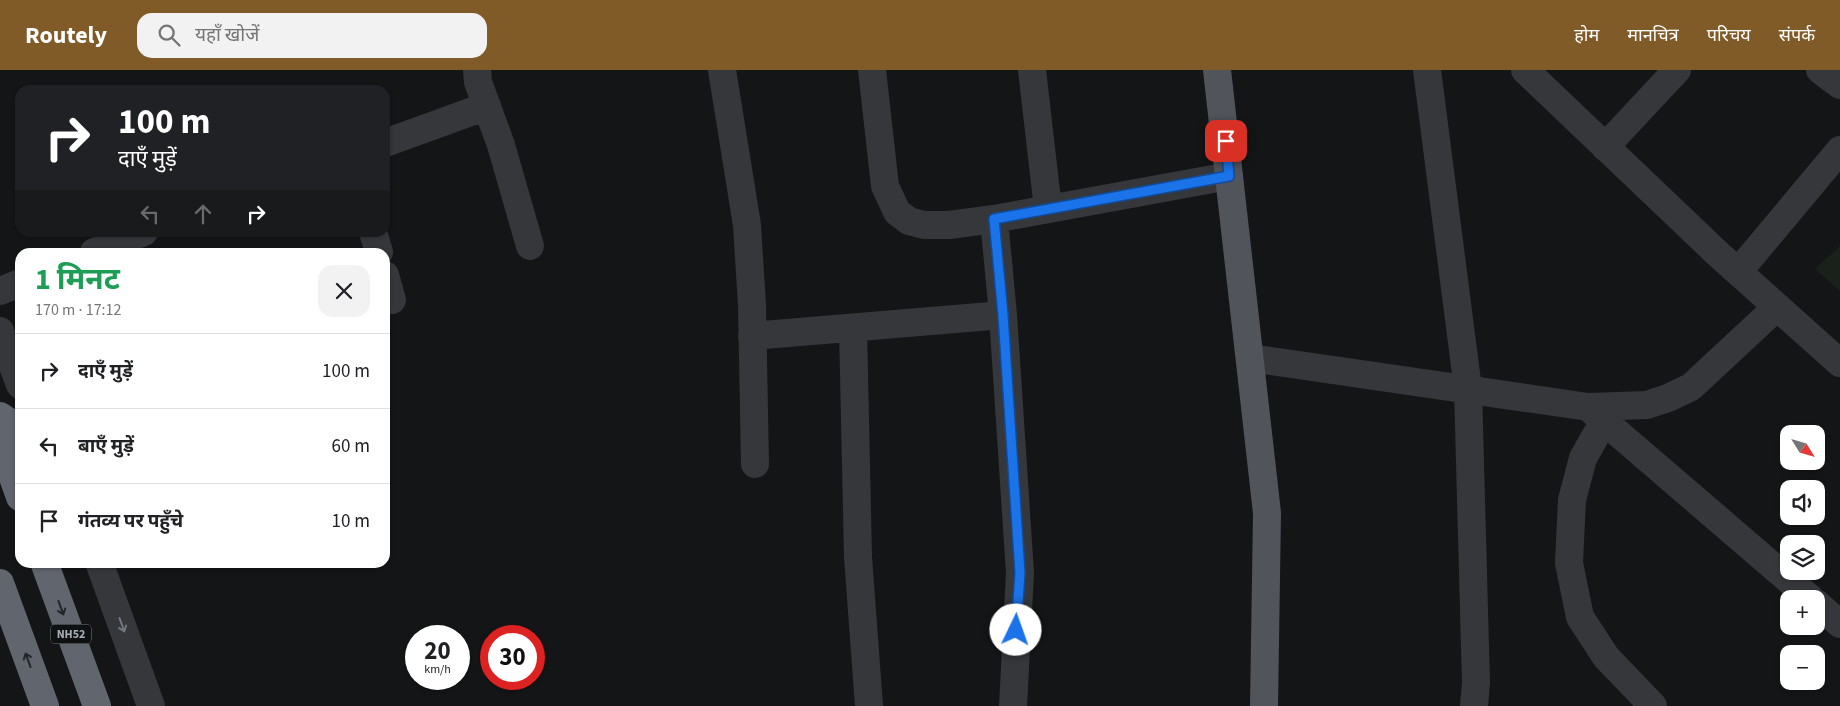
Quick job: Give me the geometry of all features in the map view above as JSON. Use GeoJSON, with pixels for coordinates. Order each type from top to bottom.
{"type":"FeatureCollection","features":[{"type":"Feature","properties":{"kind":"highway"},"geometry":{"type":"LineString","coordinates":[[0,416],[15,426]]}},
{"type":"Feature","properties":{"kind":"highway"},"geometry":{"type":"LineString","coordinates":[[0,441],[15,483]]}},
{"type":"Feature","properties":{"kind":"highway","name":"NH52"},"geometry":{"type":"LineString","coordinates":[[46,568],[97,706]]}},
{"type":"Feature","properties":{"kind":"highway"},"geometry":{"type":"LineString","coordinates":[[0,583],[45,706]]}},
{"type":"Feature","properties":{"kind":"main road"},"geometry":{"type":"LineString","coordinates":[[1217,70],[1267,513],[1264,706]]}},
{"type":"Feature","properties":{"kind":"street"},"geometry":{"type":"LineString","coordinates":[[477,70],[478,82],[501,145],[530,246]]}},
{"type":"Feature","properties":{"kind":"street"},"geometry":{"type":"LineString","coordinates":[[722,70],[747,225],[755,464]]}},
{"type":"Feature","properties":{"kind":"street"},"geometry":{"type":"LineString","coordinates":[[872,70],[885,186],[897,212],[909,221],[924,225],[949,225],[994,219],[1229,176]]}},
{"type":"Feature","properties":{"kind":"street"},"geometry":{"type":"LineString","coordinates":[[1032,70],[1048,209]]}},
{"type":"Feature","properties":{"kind":"street"},"geometry":{"type":"LineString","coordinates":[[1428,70],[1468,389],[1476,683],[1474,706]]}},
{"type":"Feature","properties":{"kind":"street"},"geometry":{"type":"LineString","coordinates":[[1524,70],[1738,272],[1840,363]]}},
{"type":"Feature","properties":{"kind":"street"},"geometry":{"type":"LineString","coordinates":[[1605,147],[1677,70]]}},
{"type":"Feature","properties":{"kind":"street"},"geometry":{"type":"LineString","coordinates":[[1820,70],[1840,85]]}},
{"type":"Feature","properties":{"kind":"street"},"geometry":{"type":"LineString","coordinates":[[390,140],[487,106]]}},
{"type":"Feature","properties":{"kind":"street"},"geometry":{"type":"LineString","coordinates":[[1738,272],[1840,150]]}},
{"type":"Feature","properties":{"kind":"street"},"geometry":{"type":"LineString","coordinates":[[994,219],[1003,315],[1020,573],[1012,706]]}},
{"type":"Feature","properties":{"kind":"street"},"geometry":{"type":"LineString","coordinates":[[104,248],[132,237]]}},
{"type":"Feature","properties":{"kind":"street"},"geometry":{"type":"LineString","coordinates":[[0,291],[15,285]]}},
{"type":"Feature","properties":{"kind":"street"},"geometry":{"type":"LineString","coordinates":[[1250,358],[1468,389],[1596,414],[1647,405],[1691,387],[1777,307]]}},
{"type":"Feature","properties":{"kind":"street"},"geometry":{"type":"LineString","coordinates":[[752,336],[1003,315]]}},
{"type":"Feature","properties":{"kind":"street"},"geometry":{"type":"LineString","coordinates":[[853,328],[858,557],[869,706]]}},
{"type":"Feature","properties":{"kind":"street"},"geometry":{"type":"LineString","coordinates":[[0,331],[15,372]]}},
{"type":"Feature","properties":{"kind":"street"},"geometry":{"type":"LineString","coordinates":[[1596,414],[1801,590]]}},
{"type":"Feature","properties":{"kind":"street"},"geometry":{"type":"LineString","coordinates":[[1596,414],[1572,500],[1569,563],[1580,618],[1606,657],[1653,706]]}},
{"type":"Feature","properties":{"kind":"street"},"geometry":{"type":"LineString","coordinates":[[101,568],[151,706]]}},
{"type":"Feature","properties":{"kind":"street"},"geometry":{"type":"LineString","coordinates":[[1825,612],[1840,624]]}},
{"type":"Feature","properties":{"kind":"shaded area"},"geometry":{"type":"Polygon","coordinates":[[[1840,246],[1840,291],[1815,269],[1840,246]]]}},
{"type":"Feature","properties":{"kind":"route"},"geometry":{"type":"LineString","coordinates":[[1016,630],[1020,573],[1003,315],[994,219],[1229,176],[1226,141]]}}]}
